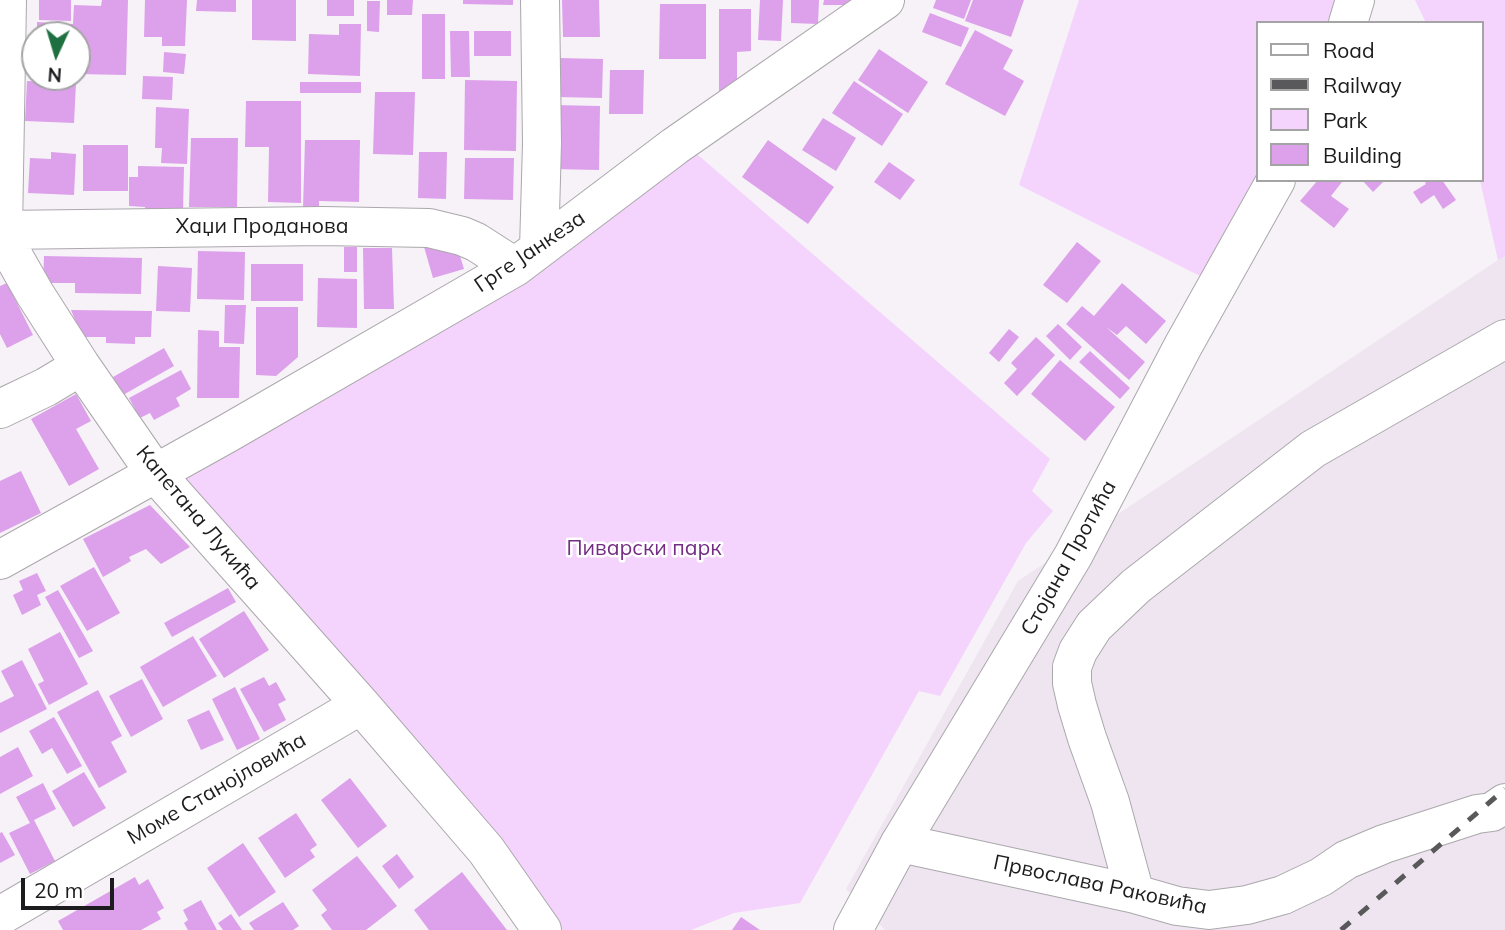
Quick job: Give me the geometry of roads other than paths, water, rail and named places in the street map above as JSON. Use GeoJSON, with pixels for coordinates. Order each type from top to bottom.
{"type":"FeatureCollection","features":[{"type":"Feature","properties":{"kind":"street","name":"Капетана Лукића"},"geometry":{"type":"LineString","coordinates":[[7,0],[1,230],[22,271],[81,366],[156,473],[486,850],[542,930]]}},
{"type":"Feature","properties":{"kind":"street"},"geometry":{"type":"LineString","coordinates":[[527,258],[542,143],[540,0]]}},
{"type":"Feature","properties":{"kind":"street","name":"Грге Јанкеза"},"geometry":{"type":"LineString","coordinates":[[0,560],[527,258],[676,146],[885,0]]}},
{"type":"Feature","properties":{"kind":"street"},"geometry":{"type":"LineString","coordinates":[[1349,21],[1355,0]]}},
{"type":"Feature","properties":{"kind":"street","name":"Стојана Протића"},"geometry":{"type":"LineString","coordinates":[[853,930],[900,843],[1073,556],[1183,346],[1275,182]]}},
{"type":"Feature","properties":{"kind":"street","name":"Хаџи Проданова"},"geometry":{"type":"LineString","coordinates":[[1,230],[323,226],[429,228],[527,258]]}},
{"type":"Feature","properties":{"kind":"street"},"geometry":{"type":"LineString","coordinates":[[1135,894],[1110,802],[1087,738],[1072,683],[1072,667],[1094,626],[1136,586],[1313,449],[1505,339]]}},
{"type":"Feature","properties":{"kind":"street"},"geometry":{"type":"LineString","coordinates":[[0,409],[46,387],[81,366]]}},
{"type":"Feature","properties":{"kind":"street","name":"Моме Станојловића"},"geometry":{"type":"LineString","coordinates":[[0,916],[361,705]]}},
{"type":"Feature","properties":{"kind":"street","name":"Првослава Раковића"},"geometry":{"type":"LineString","coordinates":[[900,843],[1135,894],[1177,906],[1209,910],[1247,905],[1283,895],[1321,877],[1346,860],[1384,844],[1501,807]]}},
{"type":"Feature","properties":{"kind":"railway"},"geometry":{"type":"LineString","coordinates":[[1341,930],[1505,789]]}},
{"type":"Feature","properties":{"kind":"park label","name":"Пиварски парк"},"geometry":{"type":"Point","coordinates":[644,549]}}]}
